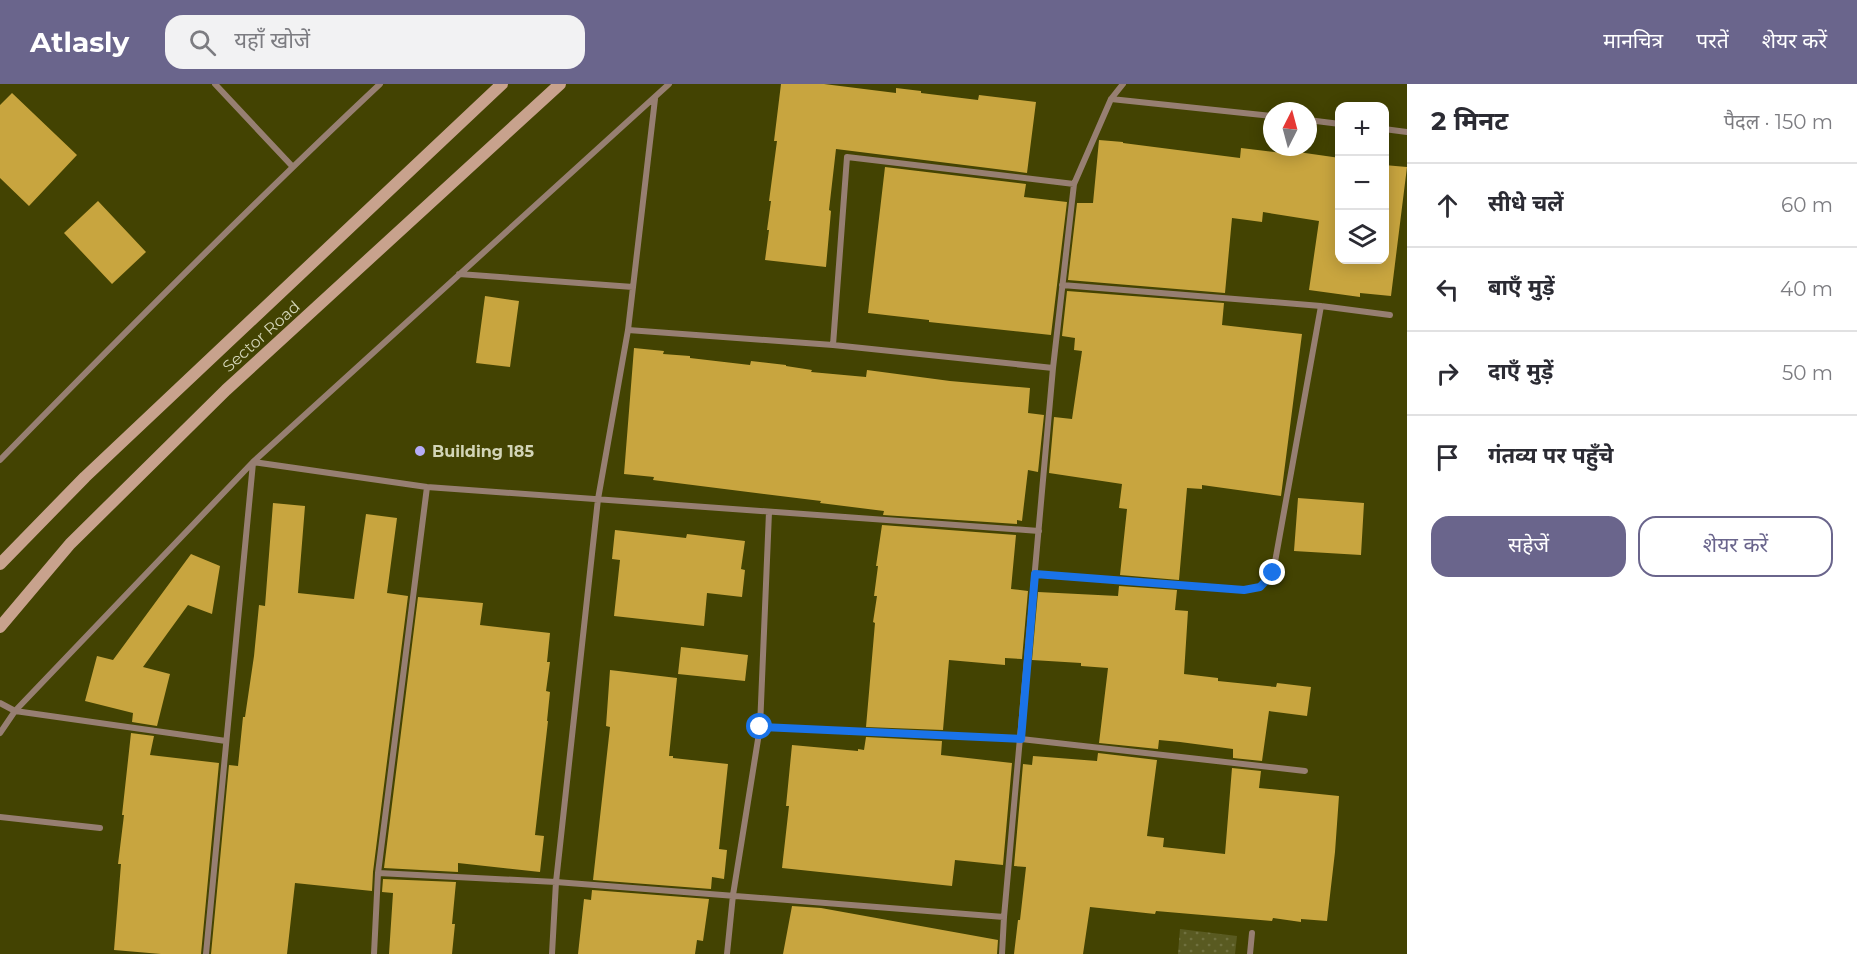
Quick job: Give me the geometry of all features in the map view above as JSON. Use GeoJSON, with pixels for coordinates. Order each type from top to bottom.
{"type":"FeatureCollection","features":[{"type":"Feature","properties":{"kind":"main road","name":"Sector Road"},"geometry":{"type":"LineString","coordinates":[[0,564],[85,477],[502,84]]}},
{"type":"Feature","properties":{"kind":"main road","name":"Sector Road"},"geometry":{"type":"LineString","coordinates":[[0,627],[70,544],[226,390],[560,84]]}},
{"type":"Feature","properties":{"kind":"street"},"geometry":{"type":"LineString","coordinates":[[215,84],[292,166]]}},
{"type":"Feature","properties":{"kind":"street"},"geometry":{"type":"LineString","coordinates":[[0,460],[154,302],[292,166],[380,84]]}},
{"type":"Feature","properties":{"kind":"street"},"geometry":{"type":"LineString","coordinates":[[0,733],[15,711],[253,462],[669,84]]}},
{"type":"Feature","properties":{"kind":"street"},"geometry":{"type":"LineString","coordinates":[[1002,954],[1053,368],[1074,184],[1111,99],[1124,84]]}},
{"type":"Feature","properties":{"kind":"street"},"geometry":{"type":"LineString","coordinates":[[552,954],[556,882],[598,499],[628,330],[655,98]]}},
{"type":"Feature","properties":{"kind":"street"},"geometry":{"type":"LineString","coordinates":[[1111,99],[1263,116]]}},
{"type":"Feature","properties":{"kind":"street"},"geometry":{"type":"LineString","coordinates":[[1317,121],[1335,123]]}},
{"type":"Feature","properties":{"kind":"street"},"geometry":{"type":"LineString","coordinates":[[1389,130],[1407,132]]}},
{"type":"Feature","properties":{"kind":"street"},"geometry":{"type":"LineString","coordinates":[[833,345],[847,157],[1074,184]]}},
{"type":"Feature","properties":{"kind":"street"},"geometry":{"type":"LineString","coordinates":[[459,274],[633,287]]}},
{"type":"Feature","properties":{"kind":"street"},"geometry":{"type":"LineString","coordinates":[[1062,285],[1321,306],[1390,315]]}},
{"type":"Feature","properties":{"kind":"street"},"geometry":{"type":"LineString","coordinates":[[1035,574],[1244,590],[1260,587],[1273,573],[1321,306]]}},
{"type":"Feature","properties":{"kind":"street"},"geometry":{"type":"LineString","coordinates":[[628,330],[833,345],[1053,368]]}},
{"type":"Feature","properties":{"kind":"street"},"geometry":{"type":"LineString","coordinates":[[253,462],[427,486],[1039,531]]}},
{"type":"Feature","properties":{"kind":"street"},"geometry":{"type":"LineString","coordinates":[[206,954],[253,462]]}},
{"type":"Feature","properties":{"kind":"street"},"geometry":{"type":"LineString","coordinates":[[374,954],[378,873],[427,486]]}},
{"type":"Feature","properties":{"kind":"street"},"geometry":{"type":"LineString","coordinates":[[727,954],[733,895],[760,727],[769,512]]}},
{"type":"Feature","properties":{"kind":"street"},"geometry":{"type":"LineString","coordinates":[[0,703],[15,711],[226,741]]}},
{"type":"Feature","properties":{"kind":"street"},"geometry":{"type":"LineString","coordinates":[[760,727],[1021,739],[1305,771]]}},
{"type":"Feature","properties":{"kind":"street"},"geometry":{"type":"LineString","coordinates":[[0,818],[100,828]]}},
{"type":"Feature","properties":{"kind":"street"},"geometry":{"type":"LineString","coordinates":[[378,873],[556,882],[1004,917]]}},
{"type":"Feature","properties":{"kind":"street"},"geometry":{"type":"LineString","coordinates":[[1250,954],[1252,933]]}},
{"type":"Feature","properties":{"kind":"shaded area"},"geometry":{"type":"Polygon","coordinates":[[[1180,929],[1237,936],[1235,954],[1178,954],[1180,929]]]}},
{"type":"Feature","properties":{"kind":"building"},"geometry":{"type":"Polygon","coordinates":[[[781,84],[824,84],[896,93],[896,88],[978,100],[979,95],[1036,102],[1027,173],[836,149],[829,210],[831,211],[826,267],[765,260],[771,201],[769,201],[777,141],[774,141],[781,84]]]}},
{"type":"Feature","properties":{"kind":"building"},"geometry":{"type":"Polygon","coordinates":[[[12,93],[77,155],[29,206],[0,178],[0,105],[12,93]]]}},
{"type":"Feature","properties":{"kind":"building"},"geometry":{"type":"Polygon","coordinates":[[[1099,140],[1240,158],[1241,148],[1263,151],[1263,156],[1317,155],[1335,157],[1335,264],[1389,264],[1389,165],[1407,167],[1391,296],[1360,293],[1360,297],[1309,290],[1319,221],[1263,212],[1262,222],[1232,218],[1225,293],[1068,280],[1077,203],[1093,203],[1099,140]]]}},
{"type":"Feature","properties":{"kind":"building"},"geometry":{"type":"Polygon","coordinates":[[[885,167],[1026,184],[1024,197],[1067,202],[1051,335],[868,313],[885,167]]]}},
{"type":"Feature","properties":{"kind":"building"},"geometry":{"type":"Polygon","coordinates":[[[98,201],[146,252],[112,284],[64,233],[98,201]]]}},
{"type":"Feature","properties":{"kind":"building"},"geometry":{"type":"Polygon","coordinates":[[[1067,291],[1224,303],[1222,325],[1302,334],[1281,496],[1202,485],[1202,489],[1187,488],[1179,580],[1120,575],[1127,509],[1119,508],[1122,484],[1049,473],[1054,417],[1072,419],[1082,351],[1074,350],[1075,338],[1062,336],[1067,291]]]}},
{"type":"Feature","properties":{"kind":"building"},"geometry":{"type":"Polygon","coordinates":[[[485,296],[519,301],[510,367],[476,363],[485,296]]]}},
{"type":"Feature","properties":{"kind":"building"},"geometry":{"type":"Polygon","coordinates":[[[634,348],[750,365],[751,361],[786,365],[812,370],[811,372],[866,377],[867,370],[950,381],[1030,388],[1028,413],[1044,415],[1038,472],[1028,470],[1022,521],[1017,520],[1017,524],[883,515],[884,511],[820,503],[821,501],[653,480],[654,477],[624,474],[634,348]]]}},
{"type":"Feature","properties":{"kind":"building"},"geometry":{"type":"Polygon","coordinates":[[[1298,498],[1364,503],[1361,555],[1294,551],[1298,498]]]}},
{"type":"Feature","properties":{"kind":"building"},"geometry":{"type":"Polygon","coordinates":[[[273,503],[305,506],[298,593],[354,599],[366,514],[397,518],[387,593],[408,596],[372,891],[295,883],[287,954],[211,954],[229,765],[238,766],[259,605],[265,606],[273,503]]]}},
{"type":"Feature","properties":{"kind":"building"},"geometry":{"type":"Polygon","coordinates":[[[882,525],[1016,535],[1011,589],[1028,591],[1022,659],[1005,658],[1005,665],[949,660],[943,730],[866,727],[875,623],[873,622],[877,596],[874,596],[878,566],[876,566],[882,525]]]}},
{"type":"Feature","properties":{"kind":"building"},"geometry":{"type":"Polygon","coordinates":[[[615,530],[686,538],[687,534],[745,541],[741,569],[745,570],[742,597],[707,593],[704,626],[614,616],[620,560],[612,559],[615,530]]]}},
{"type":"Feature","properties":{"kind":"building"},"geometry":{"type":"Polygon","coordinates":[[[191,554],[220,566],[212,614],[188,605],[143,667],[170,674],[157,726],[132,722],[133,713],[85,701],[97,656],[113,660],[191,554]]]}},
{"type":"Feature","properties":{"kind":"building"},"geometry":{"type":"Polygon","coordinates":[[[1119,586],[1177,590],[1175,610],[1188,611],[1184,674],[1218,678],[1218,681],[1276,687],[1277,683],[1311,687],[1307,716],[1269,711],[1262,761],[1233,758],[1233,749],[1180,742],[1159,740],[1158,749],[1099,743],[1108,668],[1081,666],[1081,663],[1032,660],[1038,592],[1118,596],[1119,586]]]}},
{"type":"Feature","properties":{"kind":"building"},"geometry":{"type":"Polygon","coordinates":[[[418,597],[483,603],[480,625],[550,633],[547,662],[550,662],[546,691],[550,692],[548,721],[535,835],[544,836],[540,872],[458,863],[458,872],[384,868],[418,597]]]}},
{"type":"Feature","properties":{"kind":"building"},"geometry":{"type":"Polygon","coordinates":[[[681,647],[748,655],[745,681],[678,674],[681,647]]]}},
{"type":"Feature","properties":{"kind":"building"},"geometry":{"type":"Polygon","coordinates":[[[610,670],[677,678],[669,756],[728,764],[719,849],[727,850],[724,879],[712,877],[711,889],[593,880],[610,727],[606,726],[610,670]]]}},
{"type":"Feature","properties":{"kind":"building"},"geometry":{"type":"Polygon","coordinates":[[[131,733],[154,736],[150,755],[219,763],[201,954],[161,954],[114,950],[121,864],[118,864],[131,733]]]}},
{"type":"Feature","properties":{"kind":"building"},"geometry":{"type":"Polygon","coordinates":[[[866,737],[942,741],[941,755],[1012,763],[1003,865],[955,860],[952,886],[782,868],[789,806],[786,806],[792,745],[858,751],[858,749],[864,750],[866,737]]]}},
{"type":"Feature","properties":{"kind":"building"},"geometry":{"type":"Polygon","coordinates":[[[1098,753],[1157,760],[1147,836],[1164,838],[1163,847],[1225,854],[1232,768],[1261,771],[1259,788],[1339,796],[1327,921],[1301,919],[1301,922],[1273,918],[1272,921],[1156,911],[1155,914],[1090,907],[1083,954],[1014,954],[1026,867],[1014,866],[1023,764],[1032,765],[1033,756],[1097,761],[1098,753]]]}},
{"type":"Feature","properties":{"kind":"building"},"geometry":{"type":"Polygon","coordinates":[[[383,879],[456,882],[452,954],[389,954],[393,893],[382,892],[383,879]]]}},
{"type":"Feature","properties":{"kind":"building"},"geometry":{"type":"Polygon","coordinates":[[[592,890],[709,899],[703,941],[697,940],[695,954],[578,954],[584,899],[591,900],[592,890]]]}},
{"type":"Feature","properties":{"kind":"building"},"geometry":{"type":"Polygon","coordinates":[[[792,906],[821,908],[998,940],[997,954],[783,954],[792,906]]]}},
{"type":"Feature","properties":{"kind":"place","name":"Building 185"},"geometry":{"type":"Point","coordinates":[420,451]}},
{"type":"Feature","properties":{"kind":"route"},"geometry":{"type":"LineString","coordinates":[[760,727],[1021,739],[1035,574],[1244,590],[1260,587],[1273,573]]}}]}
